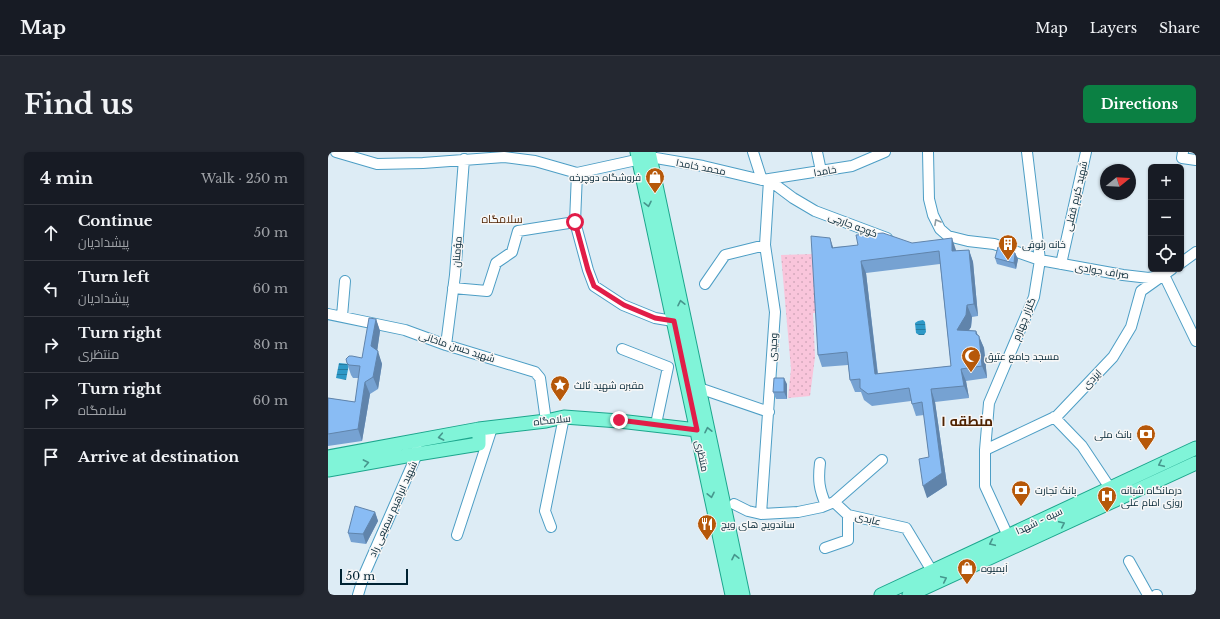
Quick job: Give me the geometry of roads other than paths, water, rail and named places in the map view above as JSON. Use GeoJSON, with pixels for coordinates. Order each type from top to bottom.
{"type":"FeatureCollection","features":[{"type":"Feature","properties":{"kind":"main road","name":"منتظری"},"geometry":{"type":"LineString","coordinates":[[644,155],[679,320],[697,430],[732,595]]}},
{"type":"Feature","properties":{"kind":"main road","name":"منتظری"},"geometry":{"type":"LineString","coordinates":[[679,320],[699,388],[743,595]]}},
{"type":"Feature","properties":{"kind":"main road","name":"سلامگاه"},"geometry":{"type":"LineString","coordinates":[[486,429],[546,421],[564,417],[656,424],[697,430]]}},
{"type":"Feature","properties":{"kind":"main road"},"geometry":{"type":"LineString","coordinates":[[328,457],[417,448],[479,444],[486,429]]}},
{"type":"Feature","properties":{"kind":"main road"},"geometry":{"type":"LineString","coordinates":[[328,470],[417,448]]}},
{"type":"Feature","properties":{"kind":"main road","name":"سپه - شهدا"},"geometry":{"type":"LineString","coordinates":[[882,595],[1196,448]]}},
{"type":"Feature","properties":{"kind":"main road","name":"سپه - شهدا"},"geometry":{"type":"LineString","coordinates":[[908,595],[1196,463]]}},
{"type":"Feature","properties":{"kind":"street"},"geometry":{"type":"LineString","coordinates":[[336,152],[377,164],[424,163],[505,154],[577,173],[644,155]]}},
{"type":"Feature","properties":{"kind":"street"},"geometry":{"type":"LineString","coordinates":[[753,152],[765,180]]}},
{"type":"Feature","properties":{"kind":"street"},"geometry":{"type":"LineString","coordinates":[[817,152],[821,171]]}},
{"type":"Feature","properties":{"kind":"street","name":"خامدا"},"geometry":{"type":"LineString","coordinates":[[765,180],[852,166],[885,152]]}},
{"type":"Feature","properties":{"kind":"street"},"geometry":{"type":"LineString","coordinates":[[928,152],[928,199],[933,215],[940,229],[948,236],[968,242]]}},
{"type":"Feature","properties":{"kind":"street","name":"گلزار چهارم"},"geometry":{"type":"LineString","coordinates":[[1008,536],[985,486],[985,450],[989,403],[1034,297],[1040,260],[1027,152]]}},
{"type":"Feature","properties":{"kind":"street","name":"شهید کریم قفلی"},"geometry":{"type":"LineString","coordinates":[[1061,264],[1086,152]]}},
{"type":"Feature","properties":{"kind":"street"},"geometry":{"type":"LineString","coordinates":[[1183,152],[1182,158],[1196,160]]}},
{"type":"Feature","properties":{"kind":"street","name":"محمد خامدا"},"geometry":{"type":"LineString","coordinates":[[644,155],[765,180]]}},
{"type":"Feature","properties":{"kind":"street","name":"مؤمنان"},"geometry":{"type":"LineString","coordinates":[[446,345],[453,288],[464,159]]}},
{"type":"Feature","properties":{"kind":"street"},"geometry":{"type":"LineString","coordinates":[[577,173],[575,222],[594,286],[624,305],[655,318],[679,320]]}},
{"type":"Feature","properties":{"kind":"street","name":"کوچه جارچی"},"geometry":{"type":"LineString","coordinates":[[765,180],[815,211],[894,241]]}},
{"type":"Feature","properties":{"kind":"street","name":"وحیدی"},"geometry":{"type":"LineString","coordinates":[[761,514],[775,312],[765,245],[765,180]]}},
{"type":"Feature","properties":{"kind":"street"},"geometry":{"type":"LineString","coordinates":[[453,288],[488,291],[496,263],[512,252],[518,231],[575,222]]}},
{"type":"Feature","properties":{"kind":"street"},"geometry":{"type":"LineString","coordinates":[[943,246],[968,242]]}},
{"type":"Feature","properties":{"kind":"street","name":"صراف جوادی"},"geometry":{"type":"LineString","coordinates":[[968,242],[994,244],[1040,260],[1149,278],[1164,272]]}},
{"type":"Feature","properties":{"kind":"street"},"geometry":{"type":"LineString","coordinates":[[704,284],[725,255],[765,245]]}},
{"type":"Feature","properties":{"kind":"street"},"geometry":{"type":"LineString","coordinates":[[1184,261],[1196,252]]}},
{"type":"Feature","properties":{"kind":"street","name":"ایزدی"},"geometry":{"type":"LineString","coordinates":[[985,450],[1057,416],[1113,357],[1130,327],[1141,291],[1165,272]]}},
{"type":"Feature","properties":{"kind":"street"},"geometry":{"type":"LineString","coordinates":[[1166,272],[1195,337]]}},
{"type":"Feature","properties":{"kind":"street"},"geometry":{"type":"LineString","coordinates":[[342,316],[345,281]]}},
{"type":"Feature","properties":{"kind":"street","name":"شهید حسن ماخانی"},"geometry":{"type":"LineString","coordinates":[[328,314],[405,330],[446,345],[535,372],[540,378],[546,421]]}},
{"type":"Feature","properties":{"kind":"street"},"geometry":{"type":"LineString","coordinates":[[622,349],[668,367],[656,424]]}},
{"type":"Feature","properties":{"kind":"street"},"geometry":{"type":"LineString","coordinates":[[699,388],[769,412]]}},
{"type":"Feature","properties":{"kind":"street"},"geometry":{"type":"LineString","coordinates":[[551,527],[545,511],[564,417]]}},
{"type":"Feature","properties":{"kind":"street"},"geometry":{"type":"LineString","coordinates":[[1054,417],[1082,446],[1110,488]]}},
{"type":"Feature","properties":{"kind":"street"},"geometry":{"type":"LineString","coordinates":[[457,535],[486,429]]}},
{"type":"Feature","properties":{"kind":"street","name":"شهید ابراهیم سمیعی راد"},"geometry":{"type":"LineString","coordinates":[[358,595],[364,575],[417,448]]}},
{"type":"Feature","properties":{"kind":"street"},"geometry":{"type":"LineString","coordinates":[[734,504],[748,511],[761,514],[798,512],[830,503],[882,460]]}},
{"type":"Feature","properties":{"kind":"street"},"geometry":{"type":"LineString","coordinates":[[820,463],[818,479],[820,491],[830,503]]}},
{"type":"Feature","properties":{"kind":"street","name":"عابدی"},"geometry":{"type":"LineString","coordinates":[[830,503],[848,515],[906,528],[932,571]]}},
{"type":"Feature","properties":{"kind":"street"},"geometry":{"type":"LineString","coordinates":[[825,548],[848,540],[848,515]]}},
{"type":"Feature","properties":{"kind":"street"},"geometry":{"type":"LineString","coordinates":[[1129,561],[1148,595]]}},
{"type":"Feature","properties":{"kind":"water"},"geometry":{"type":"Polygon","coordinates":[[[923,320],[925,322],[926,332],[924,335],[919,335],[916,333],[915,323],[923,320]]]}},
{"type":"Feature","properties":{"kind":"water"},"geometry":{"type":"Polygon","coordinates":[[[339,363],[349,364],[346,380],[336,378],[339,363]]]}},
{"type":"Feature","properties":{"kind":"place","name":"فروشگاه دوچرخه"},"geometry":{"type":"Point","coordinates":[655,194]}},
{"type":"Feature","properties":{"kind":"place","name":"خانه رئوفی"},"geometry":{"type":"Point","coordinates":[1008,261]}},
{"type":"Feature","properties":{"kind":"place","name":"مسجد جامع عتیق"},"geometry":{"type":"Point","coordinates":[971,373]}},
{"type":"Feature","properties":{"kind":"place","name":"مقبره شهید ثالث"},"geometry":{"type":"Point","coordinates":[560,402]}},
{"type":"Feature","properties":{"kind":"place","name":"بانک ملی"},"geometry":{"type":"Point","coordinates":[1146,451]}},
{"type":"Feature","properties":{"kind":"place","name":"بانک تجارت"},"geometry":{"type":"Point","coordinates":[1021,507]}},
{"type":"Feature","properties":{"kind":"place","name":"درمانگاه شبانه روزی امام علی"},"geometry":{"type":"Point","coordinates":[1107,513]}},
{"type":"Feature","properties":{"kind":"place","name":"ساندویچ های ویچ"},"geometry":{"type":"Point","coordinates":[707,541]}},
{"type":"Feature","properties":{"kind":"place","name":"آبمیوه"},"geometry":{"type":"Point","coordinates":[967,585]}},
{"type":"Feature","properties":{"kind":"district","name":"سلامگاه"},"geometry":{"type":"Point","coordinates":[502,219]}},
{"type":"Feature","properties":{"kind":"district","name":"منطقه ۱"},"geometry":{"type":"Point","coordinates":[967,421]}}]}
